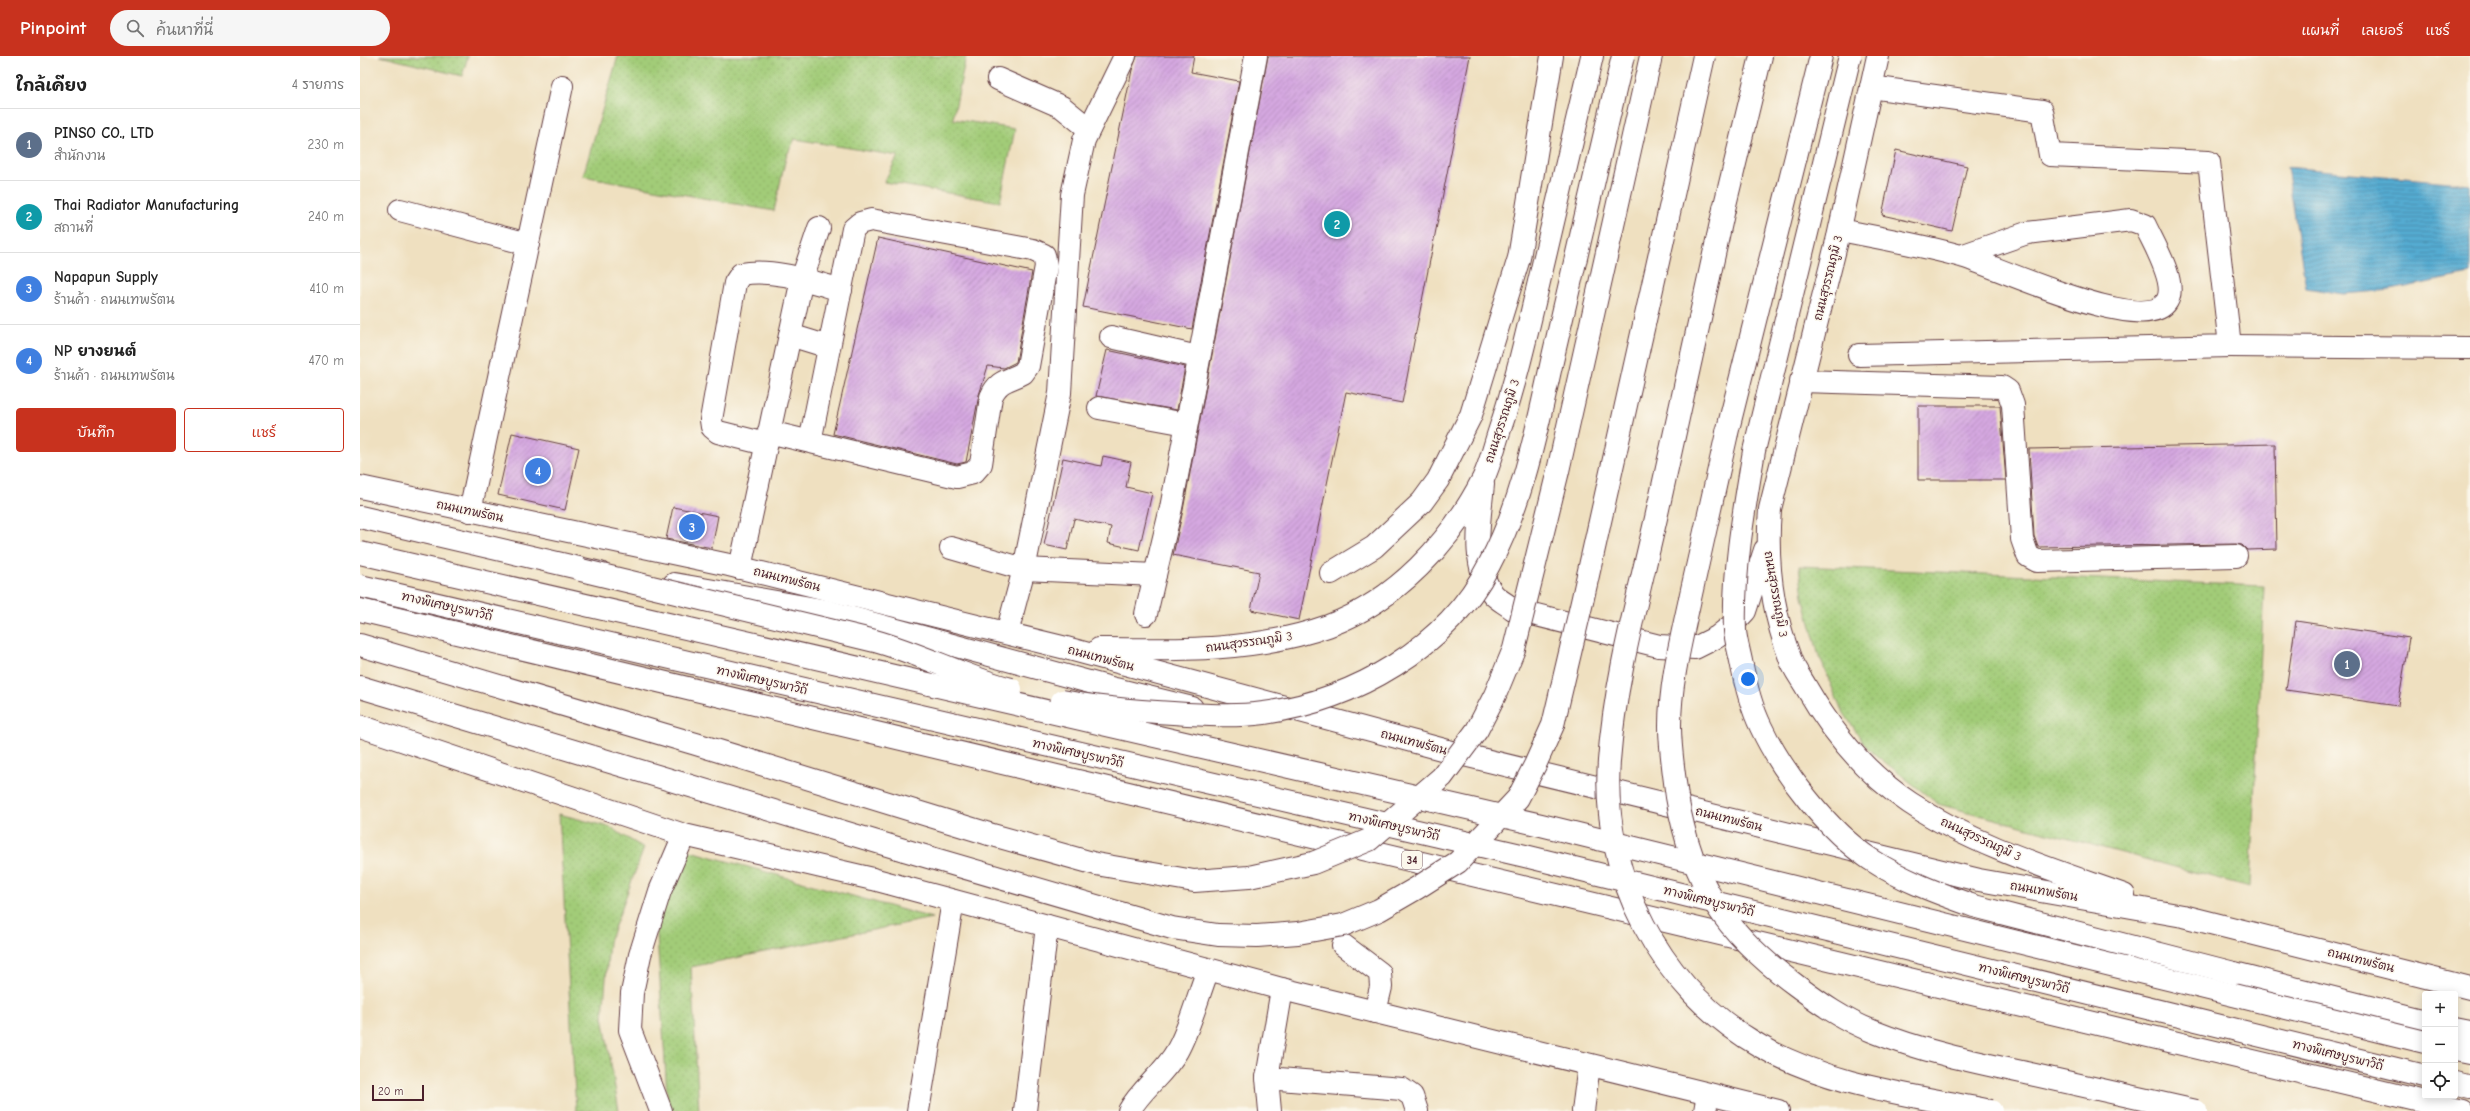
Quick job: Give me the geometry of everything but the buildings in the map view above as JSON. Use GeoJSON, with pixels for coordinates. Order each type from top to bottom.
{"type":"FeatureCollection","features":[{"type":"Feature","properties":{"kind":"main road"},"geometry":{"type":"LineString","coordinates":[[1007,633],[1024,569],[1060,393],[1072,195],[1084,140],[1125,56]]}},
{"type":"Feature","properties":{"kind":"main road"},"geometry":{"type":"LineString","coordinates":[[1146,614],[1171,508],[1256,56]]}},
{"type":"Feature","properties":{"kind":"main road"},"geometry":{"type":"LineString","coordinates":[[1332,573],[1374,547],[1422,502],[1438,480],[1471,415],[1518,258],[1552,56]]}},
{"type":"Feature","properties":{"kind":"main road","name":"ถนนสุวรรณภูมิ 3"},"geometry":{"type":"LineString","coordinates":[[1066,648],[1181,650],[1235,646],[1285,638],[1330,625],[1372,604],[1397,586],[1423,563],[1456,525],[1484,478],[1514,389],[1592,56]]}},
{"type":"Feature","properties":{"kind":"main road"},"geometry":{"type":"LineString","coordinates":[[360,517],[875,641],[914,654],[976,679],[1053,699],[1123,709],[1233,716],[1264,713],[1301,705],[1340,692],[1402,660],[1427,642],[1450,621],[1472,594],[1488,568],[1504,536],[1528,467],[1623,56]]}},
{"type":"Feature","properties":{"kind":"main road"},"geometry":{"type":"LineString","coordinates":[[360,646],[696,744],[989,834],[1096,864],[1194,880],[1249,877],[1313,863],[1369,840],[1442,778],[1477,730],[1495,695],[1514,649],[1558,470],[1650,56]]}},
{"type":"Feature","properties":{"kind":"main road"},"geometry":{"type":"LineString","coordinates":[[360,687],[904,850],[1172,928],[1218,935],[1256,936],[1298,933],[1343,925],[1385,906],[1458,862],[1518,798],[1553,725],[1582,602],[1704,56]]}},
{"type":"Feature","properties":{"kind":"main road"},"geometry":{"type":"LineString","coordinates":[[1761,56],[1724,209],[1632,627],[1616,713],[1609,762],[1610,812],[1622,875],[1647,933],[1674,972],[1713,1013],[1759,1045],[1802,1067],[1847,1081],[1991,1111]]}},
{"type":"Feature","properties":{"kind":"main road"},"geometry":{"type":"LineString","coordinates":[[1821,56],[1727,433],[1675,666],[1670,726],[1673,771],[1681,820],[1691,857],[1706,891],[1727,922],[1755,952],[1831,1012],[1870,1031],[1918,1048],[2196,1111]]}},
{"type":"Feature","properties":{"kind":"main road"},"geometry":{"type":"LineString","coordinates":[[1850,56],[1754,451],[1736,568],[1735,632],[1745,680],[1760,726],[1782,764],[1805,796],[1831,825],[1868,858],[1897,875],[1933,892],[2018,918],[2422,1020]]}},
{"type":"Feature","properties":{"kind":"main road","name":"ถนนสุวรรณภูมิ 3"},"geometry":{"type":"LineString","coordinates":[[1878,56],[1840,230],[1770,509],[1768,543],[1777,610],[1790,660],[1825,719],[1866,767],[1909,803],[1964,834],[2018,857],[2183,916]]}},
{"type":"Feature","properties":{"kind":"main road"},"geometry":{"type":"LineString","coordinates":[[998,78],[1062,107],[1089,129]]}},
{"type":"Feature","properties":{"kind":"main road"},"geometry":{"type":"LineString","coordinates":[[470,511],[562,86]]}},
{"type":"Feature","properties":{"kind":"main road"},"geometry":{"type":"LineString","coordinates":[[1871,87],[2042,111],[2050,155],[2209,162],[2230,346]]}},
{"type":"Feature","properties":{"kind":"main road"},"geometry":{"type":"LineString","coordinates":[[400,210],[528,244]]}},
{"type":"Feature","properties":{"kind":"main road"},"geometry":{"type":"LineString","coordinates":[[810,442],[841,290],[853,229],[860,223],[872,220],[1033,250],[1044,255],[1046,266],[1028,366],[1023,373],[1000,382],[995,388],[991,396],[981,464],[973,474],[957,476],[810,442],[718,432],[712,427],[711,420],[735,283],[741,274],[754,271],[802,279],[841,290]]}},
{"type":"Feature","properties":{"kind":"main road"},"geometry":{"type":"LineString","coordinates":[[1840,230],[1961,256],[1996,267],[2071,298],[2109,309],[2146,311],[2159,308],[2167,302],[2170,289],[2168,277],[2145,226],[2131,220],[2027,233],[1961,256]]}},
{"type":"Feature","properties":{"kind":"main road"},"geometry":{"type":"LineString","coordinates":[[740,568],[802,279],[818,228]]}},
{"type":"Feature","properties":{"kind":"main road"},"geometry":{"type":"LineString","coordinates":[[790,335],[829,347]]}},
{"type":"Feature","properties":{"kind":"main road"},"geometry":{"type":"LineString","coordinates":[[1111,336],[1198,358]]}},
{"type":"Feature","properties":{"kind":"main road"},"geometry":{"type":"LineString","coordinates":[[1859,355],[2230,346],[2470,348]]}},
{"type":"Feature","properties":{"kind":"main road"},"geometry":{"type":"LineString","coordinates":[[1801,381],[2002,387],[2008,391],[2013,405],[2022,539],[2028,556],[2037,561],[2236,556]]}},
{"type":"Feature","properties":{"kind":"main road"},"geometry":{"type":"LineString","coordinates":[[1099,408],[1186,424]]}},
{"type":"Feature","properties":{"kind":"main road"},"geometry":{"type":"LineString","coordinates":[[1484,478],[1478,538],[1479,563],[1494,595],[1513,609],[1659,646],[1695,648],[1717,637],[1732,625],[1744,611],[1768,543]]}},
{"type":"Feature","properties":{"kind":"main road","name":"ถนนเทพรัตน"},"geometry":{"type":"LineString","coordinates":[[360,487],[740,568],[1066,648],[1456,753],[1971,878],[2183,916],[2470,988]]}},
{"type":"Feature","properties":{"kind":"main road"},"geometry":{"type":"LineString","coordinates":[[360,546],[2422,1038]]}},
{"type":"Feature","properties":{"kind":"main road"},"geometry":{"type":"LineString","coordinates":[[951,548],[1024,569],[1155,575]]}},
{"type":"Feature","properties":{"kind":"main road"},"geometry":{"type":"LineString","coordinates":[[360,553],[1541,825],[2422,1041]]}},
{"type":"Feature","properties":{"kind":"main road","name":"ทางพิเศษบูรพาวิถี"},"geometry":{"type":"LineString","coordinates":[[360,586],[1525,856],[2422,1075]]}},
{"type":"Feature","properties":{"kind":"main road","name":"34"},"geometry":{"type":"LineString","coordinates":[[360,610],[2463,1111]]}},
{"type":"Feature","properties":{"kind":"main road"},"geometry":{"type":"LineString","coordinates":[[360,726],[684,835],[873,879],[1208,970],[1589,1065],[1707,1103],[1778,1111]]}},
{"type":"Feature","properties":{"kind":"main road"},"geometry":{"type":"LineString","coordinates":[[661,1111],[630,1030],[632,993],[640,955],[660,892],[684,835]]}},
{"type":"Feature","properties":{"kind":"main road"},"geometry":{"type":"LineString","coordinates":[[918,1111],[953,901]]}},
{"type":"Feature","properties":{"kind":"main road"},"geometry":{"type":"LineString","coordinates":[[1025,1111],[1047,926]]}},
{"type":"Feature","properties":{"kind":"main road"},"geometry":{"type":"LineString","coordinates":[[1343,945],[1380,973],[1381,988],[1374,1012]]}},
{"type":"Feature","properties":{"kind":"main road"},"geometry":{"type":"LineString","coordinates":[[1129,1111],[1141,1095],[1162,1074],[1177,1050],[1208,970]]}},
{"type":"Feature","properties":{"kind":"main road"},"geometry":{"type":"LineString","coordinates":[[1270,1111],[1267,1078],[1282,989]]}},
{"type":"Feature","properties":{"kind":"main road"},"geometry":{"type":"LineString","coordinates":[[2458,1030],[2470,1032]]}},
{"type":"Feature","properties":{"kind":"main road"},"geometry":{"type":"LineString","coordinates":[[2458,1047],[2470,1050]]}},
{"type":"Feature","properties":{"kind":"main road"},"geometry":{"type":"LineString","coordinates":[[2458,1051],[2470,1053]]}},
{"type":"Feature","properties":{"kind":"main road"},"geometry":{"type":"LineString","coordinates":[[1583,1111],[1589,1065]]}},
{"type":"Feature","properties":{"kind":"main road"},"geometry":{"type":"LineString","coordinates":[[1267,1078],[1402,1089],[1412,1096],[1417,1111]]}},
{"type":"Feature","properties":{"kind":"main road"},"geometry":{"type":"LineString","coordinates":[[2458,1084],[2470,1087]]}},
{"type":"Feature","properties":{"kind":"green space"},"geometry":{"type":"Polygon","coordinates":[[[380,56],[468,56],[462,76],[380,56]]]}},
{"type":"Feature","properties":{"kind":"green space"},"geometry":{"type":"Polygon","coordinates":[[[618,56],[966,56],[953,119],[1015,129],[1000,202],[884,182],[898,156],[795,139],[786,157],[774,211],[583,176],[618,56]]]}},
{"type":"Feature","properties":{"kind":"green space"},"geometry":{"type":"Polygon","coordinates":[[[1799,566],[2264,586],[2250,887],[1938,804],[1867,748],[1840,707],[1818,653],[1803,597],[1799,566]]]}},
{"type":"Feature","properties":{"kind":"green space"},"geometry":{"type":"Polygon","coordinates":[[[559,814],[609,827],[644,848],[609,942],[603,1016],[619,1111],[576,1111],[559,814]]]}},
{"type":"Feature","properties":{"kind":"green space"},"geometry":{"type":"Polygon","coordinates":[[[687,850],[932,918],[691,967],[699,1111],[668,1111],[656,918],[687,850]]]}},
{"type":"Feature","properties":{"kind":"water"},"geometry":{"type":"Polygon","coordinates":[[[2287,167],[2470,184],[2470,274],[2391,290],[2343,294],[2306,288],[2287,167]]]}},
{"type":"Feature","properties":{"kind":"place","name":"Thai Radiator Manufacturing"},"geometry":{"type":"Point","coordinates":[1337,224]}},
{"type":"Feature","properties":{"kind":"place","name":"NP ยางยนต์"},"geometry":{"type":"Point","coordinates":[538,471]}},
{"type":"Feature","properties":{"kind":"place","name":"Napapun Supply"},"geometry":{"type":"Point","coordinates":[692,527]}},
{"type":"Feature","properties":{"kind":"place","name":"PINSO CO., LTD"},"geometry":{"type":"Point","coordinates":[2347,664]}}]}
